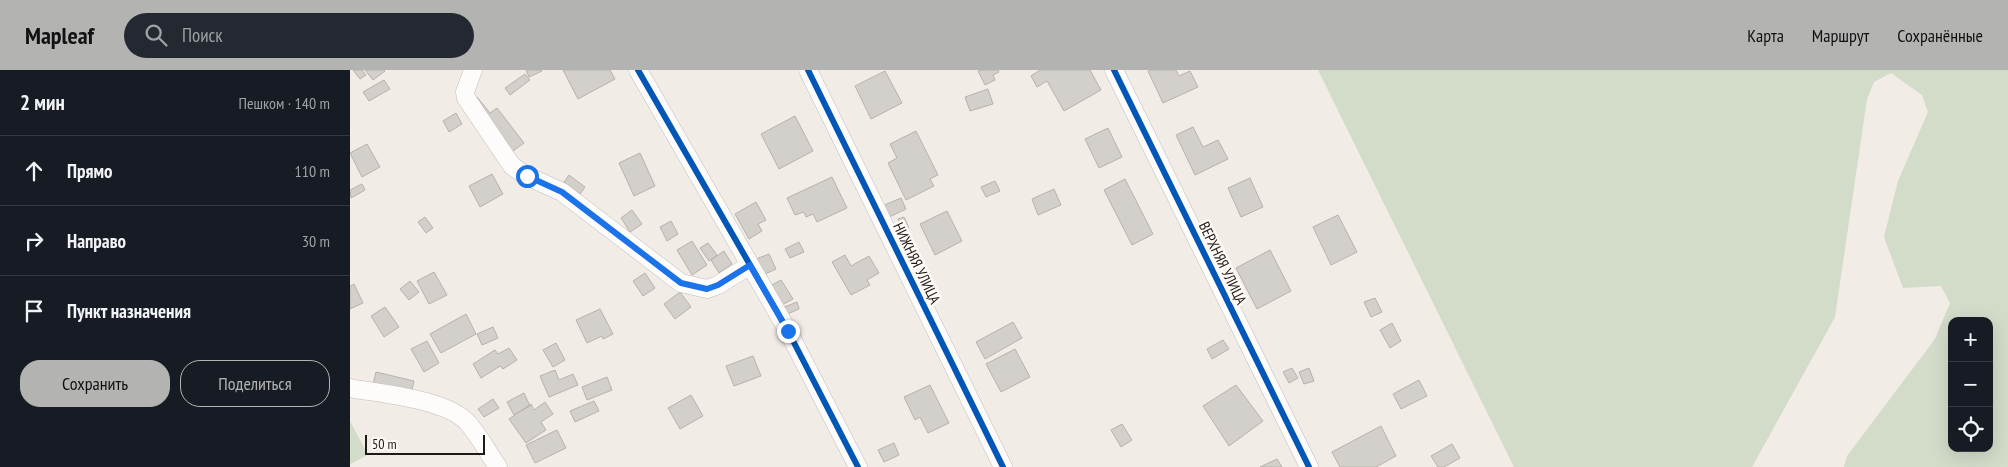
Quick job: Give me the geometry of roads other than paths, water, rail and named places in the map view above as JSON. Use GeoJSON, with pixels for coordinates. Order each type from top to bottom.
{"type":"FeatureCollection","features":[{"type":"Feature","properties":{"kind":"street"},"geometry":{"type":"LineString","coordinates":[[473,70],[465,92],[466,98],[512,166],[527,176],[562,192],[681,283],[707,289],[718,285],[750,265]]}},
{"type":"Feature","properties":{"kind":"street"},"geometry":{"type":"LineString","coordinates":[[638,70],[788,331],[858,467]]}},
{"type":"Feature","properties":{"kind":"street","name":"НИЖНЯЯ УЛИЦА"},"geometry":{"type":"LineString","coordinates":[[808,70],[1003,467]]}},
{"type":"Feature","properties":{"kind":"street","name":"ВЕРХНЯЯ УЛИЦА"},"geometry":{"type":"LineString","coordinates":[[1114,70],[1309,467]]}},
{"type":"Feature","properties":{"kind":"street"},"geometry":{"type":"LineString","coordinates":[[350,388],[439,405],[454,412],[467,423],[498,467]]}}]}
